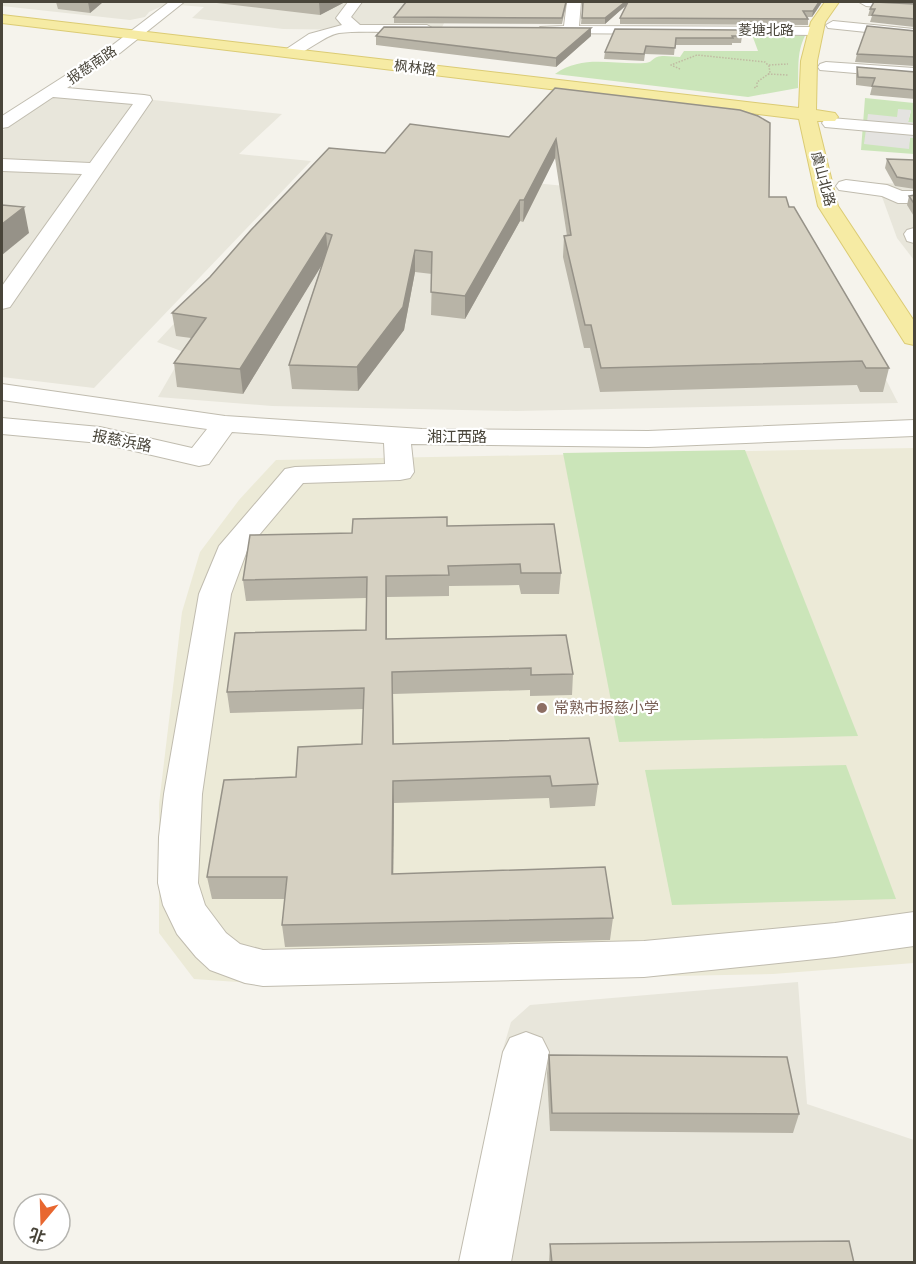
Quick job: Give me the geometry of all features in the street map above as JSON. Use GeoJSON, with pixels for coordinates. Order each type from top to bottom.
{"type":"FeatureCollection","features":[{"type":"Feature","properties":{"kind":"main road","name":"虞山北路"},"geometry":{"type":"LineString","coordinates":[[832,2],[818,22],[809,61],[821,112],[828,206],[915,338]]}},
{"type":"Feature","properties":{"kind":"main road"},"geometry":{"type":"LineString","coordinates":[[827,60],[833,25],[848,2]]}},
{"type":"Feature","properties":{"kind":"main road","name":"枫林路"},"geometry":{"type":"LineString","coordinates":[[2,14],[293,51],[821,112]]}},
{"type":"Feature","properties":{"kind":"main road","name":"枫林路"},"geometry":{"type":"LineString","coordinates":[[2,19],[136,32]]}},
{"type":"Feature","properties":{"kind":"main road","name":"虞山北路"},"geometry":{"type":"LineString","coordinates":[[821,112],[836,146]]}},
{"type":"Feature","properties":{"kind":"main road","name":"虞山北路"},"geometry":{"type":"LineString","coordinates":[[844,179],[852,212],[908,294]]}},
{"type":"Feature","properties":{"kind":"street","name":"报慈南路"},"geometry":{"type":"LineString","coordinates":[[2,123],[115,50],[177,2]]}},
{"type":"Feature","properties":{"kind":"street"},"geometry":{"type":"LineString","coordinates":[[355,2],[343,18],[356,29]]}},
{"type":"Feature","properties":{"kind":"street"},"geometry":{"type":"LineString","coordinates":[[571,30],[574,2]]}},
{"type":"Feature","properties":{"kind":"street"},"geometry":{"type":"LineString","coordinates":[[866,2],[915,6]]}},
{"type":"Feature","properties":{"kind":"street"},"geometry":{"type":"LineString","coordinates":[[833,25],[915,33]]}},
{"type":"Feature","properties":{"kind":"street"},"geometry":{"type":"LineString","coordinates":[[293,51],[326,32],[356,29],[442,30]]}},
{"type":"Feature","properties":{"kind":"street","name":"菱塘北路"},"geometry":{"type":"LineString","coordinates":[[529,30],[816,31]]}},
{"type":"Feature","properties":{"kind":"street"},"geometry":{"type":"LineString","coordinates":[[827,60],[915,73]]}},
{"type":"Feature","properties":{"kind":"street"},"geometry":{"type":"LineString","coordinates":[[2,302],[144,100],[50,92]]}},
{"type":"Feature","properties":{"kind":"street"},"geometry":{"type":"LineString","coordinates":[[821,112],[915,130]]}},
{"type":"Feature","properties":{"kind":"street"},"geometry":{"type":"LineString","coordinates":[[2,165],[94,169]]}},
{"type":"Feature","properties":{"kind":"street"},"geometry":{"type":"LineString","coordinates":[[844,179],[915,182]]}},
{"type":"Feature","properties":{"kind":"street"},"geometry":{"type":"LineString","coordinates":[[844,179],[906,197]]}},
{"type":"Feature","properties":{"kind":"street"},"geometry":{"type":"LineString","coordinates":[[862,207],[887,205],[906,197]]}},
{"type":"Feature","properties":{"kind":"street","name":"湘江西路"},"geometry":{"type":"LineString","coordinates":[[2,392],[225,424],[397,436],[648,439],[915,428]]}},
{"type":"Feature","properties":{"kind":"street","name":"报慈浜路"},"geometry":{"type":"LineString","coordinates":[[2,426],[100,435],[200,458],[225,424]]}},
{"type":"Feature","properties":{"kind":"street"},"geometry":{"type":"LineString","coordinates":[[397,436],[400,472],[295,475],[234,546],[221,577],[216,594],[186,771],[178,837],[178,883],[184,905],[192,922],[211,945],[225,957],[245,965],[263,968],[587,961],[644,958],[835,940],[915,929]]}},
{"type":"Feature","properties":{"kind":"street"},"geometry":{"type":"LineString","coordinates":[[485,1263],[526,1052]]}},
{"type":"Feature","properties":{"kind":"path"},"geometry":{"type":"LineString","coordinates":[[680,69],[671,65],[697,55],[765,62],[769,66],[770,73],[757,82],[757,87],[747,89]]}},
{"type":"Feature","properties":{"kind":"shaded area"},"geometry":{"type":"Polygon","coordinates":[[[2,2],[171,2],[149,12],[145,17],[130,20],[2,6],[2,2]]]}},
{"type":"Feature","properties":{"kind":"shaded area"},"geometry":{"type":"Polygon","coordinates":[[[181,2],[455,2],[440,31],[283,29],[192,18],[204,7],[179,5],[181,2]]]}},
{"type":"Feature","properties":{"kind":"shaded area"},"geometry":{"type":"Polygon","coordinates":[[[62,90],[282,114],[239,154],[311,161],[94,388],[2,377],[2,131],[62,90]]]}},
{"type":"Feature","properties":{"kind":"shaded area"},"geometry":{"type":"Polygon","coordinates":[[[898,109],[911,110],[908,122],[914,123],[914,138],[910,138],[909,149],[864,144],[868,114],[897,117],[898,109]]]}},
{"type":"Feature","properties":{"kind":"shaded area"},"geometry":{"type":"Polygon","coordinates":[[[323,163],[617,191],[623,240],[815,241],[898,403],[516,411],[272,406],[158,397],[184,352],[157,342],[323,163]]]}},
{"type":"Feature","properties":{"kind":"shaded area"},"geometry":{"type":"Polygon","coordinates":[[[877,183],[914,184],[914,260],[897,238],[877,183]]]}},
{"type":"Feature","properties":{"kind":"shaded area","name":"常熟市报慈小学"},"geometry":{"type":"Polygon","coordinates":[[[914,448],[914,963],[773,974],[268,984],[194,979],[159,933],[159,804],[182,612],[200,552],[239,500],[276,460],[914,448]]]}},
{"type":"Feature","properties":{"kind":"shaded area"},"geometry":{"type":"Polygon","coordinates":[[[798,982],[807,1104],[914,1140],[914,1262],[461,1262],[503,1049],[511,1022],[530,1005],[798,982]]]}},
{"type":"Feature","properties":{"kind":"green space"},"geometry":{"type":"Polygon","coordinates":[[[751,32],[807,32],[800,53],[798,88],[748,97],[555,74],[576,64],[587,62],[647,63],[659,56],[680,57],[684,51],[758,51],[751,32]]]}},
{"type":"Feature","properties":{"kind":"green space"},"geometry":{"type":"Polygon","coordinates":[[[865,98],[914,103],[914,123],[908,122],[911,111],[897,117],[864,143],[908,148],[910,138],[914,138],[914,154],[861,150],[865,98]]]}},
{"type":"Feature","properties":{"kind":"green space"},"geometry":{"type":"Polygon","coordinates":[[[745,450],[858,736],[619,742],[563,453],[745,450]]]}},
{"type":"Feature","properties":{"kind":"green space"},"geometry":{"type":"Polygon","coordinates":[[[846,765],[896,899],[672,905],[645,770],[846,765]]]}},
{"type":"Feature","properties":{"kind":"building"},"geometry":{"type":"Polygon","coordinates":[[[406,2],[566,2],[562,18],[394,17],[406,2]]]}},
{"type":"Feature","properties":{"kind":"building"},"geometry":{"type":"Polygon","coordinates":[[[583,2],[625,2],[605,18],[582,18],[583,2]]]}},
{"type":"Feature","properties":{"kind":"building"},"geometry":{"type":"Polygon","coordinates":[[[628,2],[819,2],[813,11],[803,11],[808,19],[620,18],[628,2]]]}},
{"type":"Feature","properties":{"kind":"building"},"geometry":{"type":"Polygon","coordinates":[[[874,2],[915,4],[915,19],[872,15],[875,9],[870,9],[874,2]]]}},
{"type":"Feature","properties":{"kind":"building"},"geometry":{"type":"Polygon","coordinates":[[[867,26],[915,31],[915,57],[857,54],[867,26]]]}},
{"type":"Feature","properties":{"kind":"building"},"geometry":{"type":"Polygon","coordinates":[[[384,27],[591,28],[556,58],[376,36],[384,27]]]}},
{"type":"Feature","properties":{"kind":"building"},"geometry":{"type":"Polygon","coordinates":[[[615,29],[739,30],[742,36],[676,38],[675,48],[646,46],[644,54],[605,52],[615,29]]]}},
{"type":"Feature","properties":{"kind":"building"},"geometry":{"type":"Polygon","coordinates":[[[857,67],[915,72],[915,90],[872,86],[875,78],[858,77],[857,67]]]}},
{"type":"Feature","properties":{"kind":"building"},"geometry":{"type":"Polygon","coordinates":[[[555,88],[740,110],[770,123],[769,197],[786,197],[789,207],[794,207],[889,368],[866,368],[862,361],[601,368],[591,325],[585,325],[564,236],[571,235],[556,139],[524,200],[520,200],[465,296],[431,292],[432,252],[415,250],[403,307],[357,367],[289,365],[332,235],[326,233],[240,369],[174,363],[206,318],[172,313],[210,277],[329,148],[385,153],[410,124],[509,137],[555,88]]]}},
{"type":"Feature","properties":{"kind":"building"},"geometry":{"type":"Polygon","coordinates":[[[887,159],[915,160],[915,180],[897,177],[887,159]]]}},
{"type":"Feature","properties":{"kind":"building"},"geometry":{"type":"Polygon","coordinates":[[[915,195],[915,205],[909,196],[915,195]]]}},
{"type":"Feature","properties":{"kind":"building"},"geometry":{"type":"Polygon","coordinates":[[[2,205],[24,207],[2,224],[2,205]]]}},
{"type":"Feature","properties":{"kind":"building"},"geometry":{"type":"Polygon","coordinates":[[[447,517],[447,526],[554,524],[561,573],[521,573],[520,564],[448,566],[449,575],[386,576],[386,639],[566,635],[573,674],[531,675],[531,668],[392,672],[393,744],[589,738],[598,784],[552,786],[550,776],[393,781],[392,874],[605,867],[613,918],[282,925],[287,877],[207,877],[224,780],[296,777],[298,747],[362,744],[364,688],[227,692],[235,633],[366,630],[367,577],[243,580],[250,535],[352,533],[353,519],[447,517]]]}},
{"type":"Feature","properties":{"kind":"building"},"geometry":{"type":"Polygon","coordinates":[[[549,1055],[787,1057],[799,1114],[552,1113],[549,1055]]]}},
{"type":"Feature","properties":{"kind":"building"},"geometry":{"type":"Polygon","coordinates":[[[849,1241],[854,1263],[552,1263],[550,1244],[849,1241]]]}},
{"type":"Feature","properties":{"kind":"place","name":"常熟市报慈小学"},"geometry":{"type":"Point","coordinates":[542,708]}}]}
